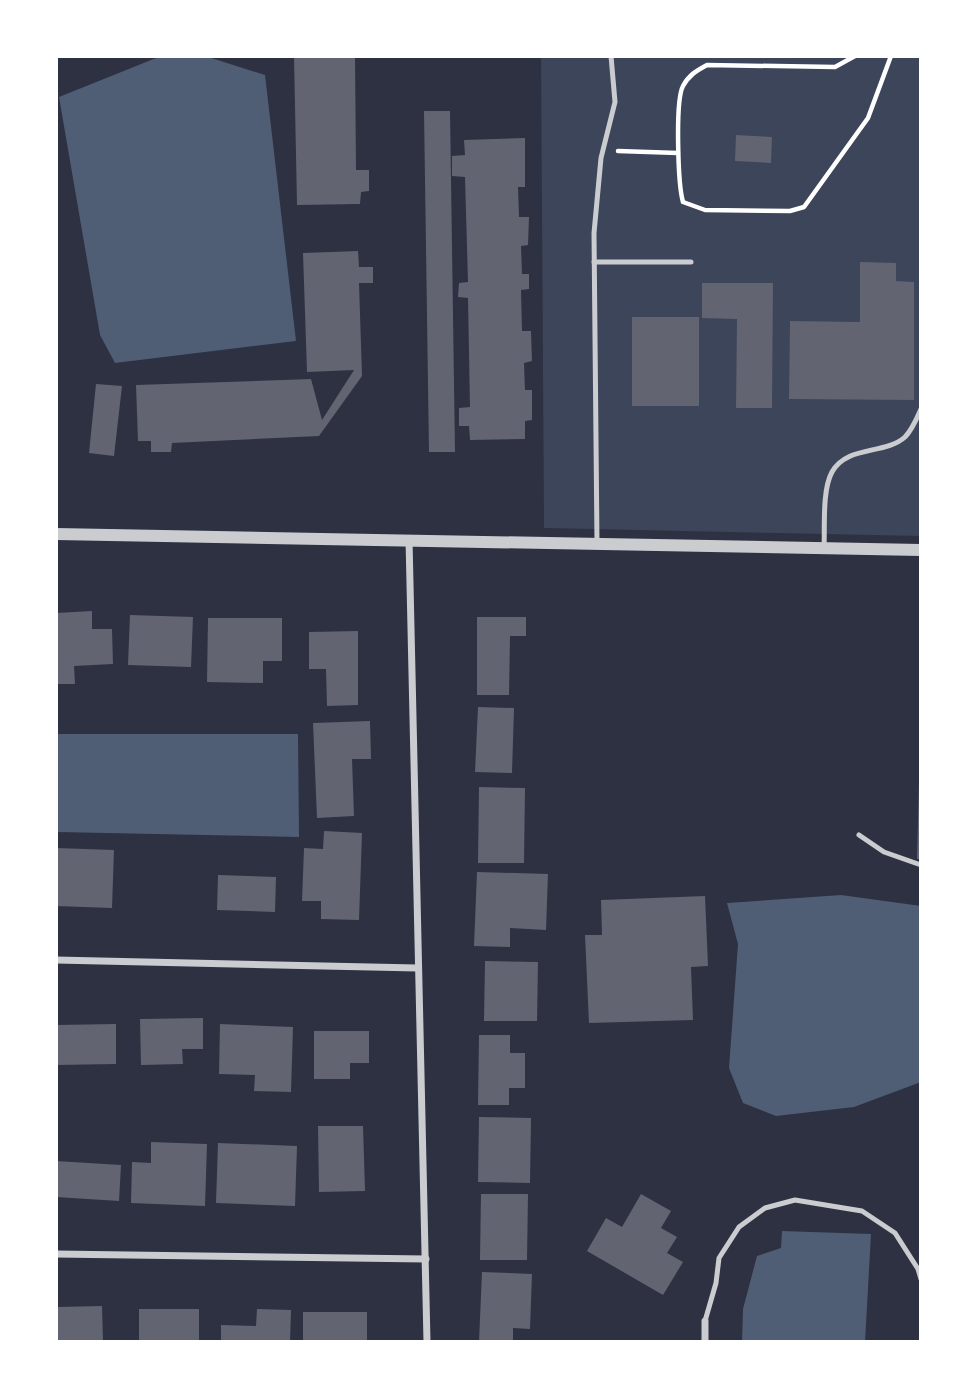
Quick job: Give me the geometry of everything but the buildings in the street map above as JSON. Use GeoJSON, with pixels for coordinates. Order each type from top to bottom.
{"type":"FeatureCollection","features":[{"type":"Feature","properties":{"kind":"street"},"geometry":{"type":"LineString","coordinates":[[56,534],[921,550]]}},
{"type":"Feature","properties":{"kind":"street"},"geometry":{"type":"LineString","coordinates":[[409,539],[426,1342]]}},
{"type":"Feature","properties":{"kind":"street"},"geometry":{"type":"LineString","coordinates":[[56,960],[416,968]]}},
{"type":"Feature","properties":{"kind":"street"},"geometry":{"type":"LineString","coordinates":[[56,1254],[426,1259]]}},
{"type":"Feature","properties":{"kind":"street"},"geometry":{"type":"LineString","coordinates":[[705,1321],[705,1342]]}},
{"type":"Feature","properties":{"kind":"lane"},"geometry":{"type":"LineString","coordinates":[[597,543],[594,233],[603,151],[614,102],[611,56]]}},
{"type":"Feature","properties":{"kind":"lane"},"geometry":{"type":"LineString","coordinates":[[594,262],[691,262]]}},
{"type":"Feature","properties":{"kind":"lane"},"geometry":{"type":"LineString","coordinates":[[824,548],[827,488],[832,470],[867,449],[894,445],[906,436],[921,409]]}},
{"type":"Feature","properties":{"kind":"lane"},"geometry":{"type":"LineString","coordinates":[[859,835],[884,852],[921,865]]}},
{"type":"Feature","properties":{"kind":"lane"},"geometry":{"type":"LineString","coordinates":[[705,1321],[716,1283],[719,1258],[738,1227],[765,1208],[795,1200],[862,1211],[895,1233],[918,1269],[921,1279]]}},
{"type":"Feature","properties":{"kind":"path"},"geometry":{"type":"LineString","coordinates":[[855,56],[835,67],[707,65],[692,72],[681,89],[678,153],[683,202],[705,210],[790,211],[804,207],[868,118],[891,56]]}},
{"type":"Feature","properties":{"kind":"path"},"geometry":{"type":"LineString","coordinates":[[603,151],[678,153]]}},
{"type":"Feature","properties":{"kind":"shaded area"},"geometry":{"type":"Polygon","coordinates":[[[161,56],[205,56],[265,75],[296,341],[115,363],[100,335],[59,97],[161,56]]]}},
{"type":"Feature","properties":{"kind":"shaded area"},"geometry":{"type":"Polygon","coordinates":[[[541,56],[921,56],[921,536],[544,528],[541,56]]]}},
{"type":"Feature","properties":{"kind":"shaded area"},"geometry":{"type":"Polygon","coordinates":[[[56,734],[298,734],[299,837],[56,832],[56,734]]]}},
{"type":"Feature","properties":{"kind":"shaded area"},"geometry":{"type":"Polygon","coordinates":[[[841,895],[921,906],[921,1082],[854,1107],[776,1116],[743,1103],[729,1068],[738,944],[727,903],[841,895]]]}},
{"type":"Feature","properties":{"kind":"shaded area"},"geometry":{"type":"Polygon","coordinates":[[[782,1231],[871,1234],[865,1342],[742,1342],[743,1309],[757,1256],[781,1248],[782,1231]]]}}]}
